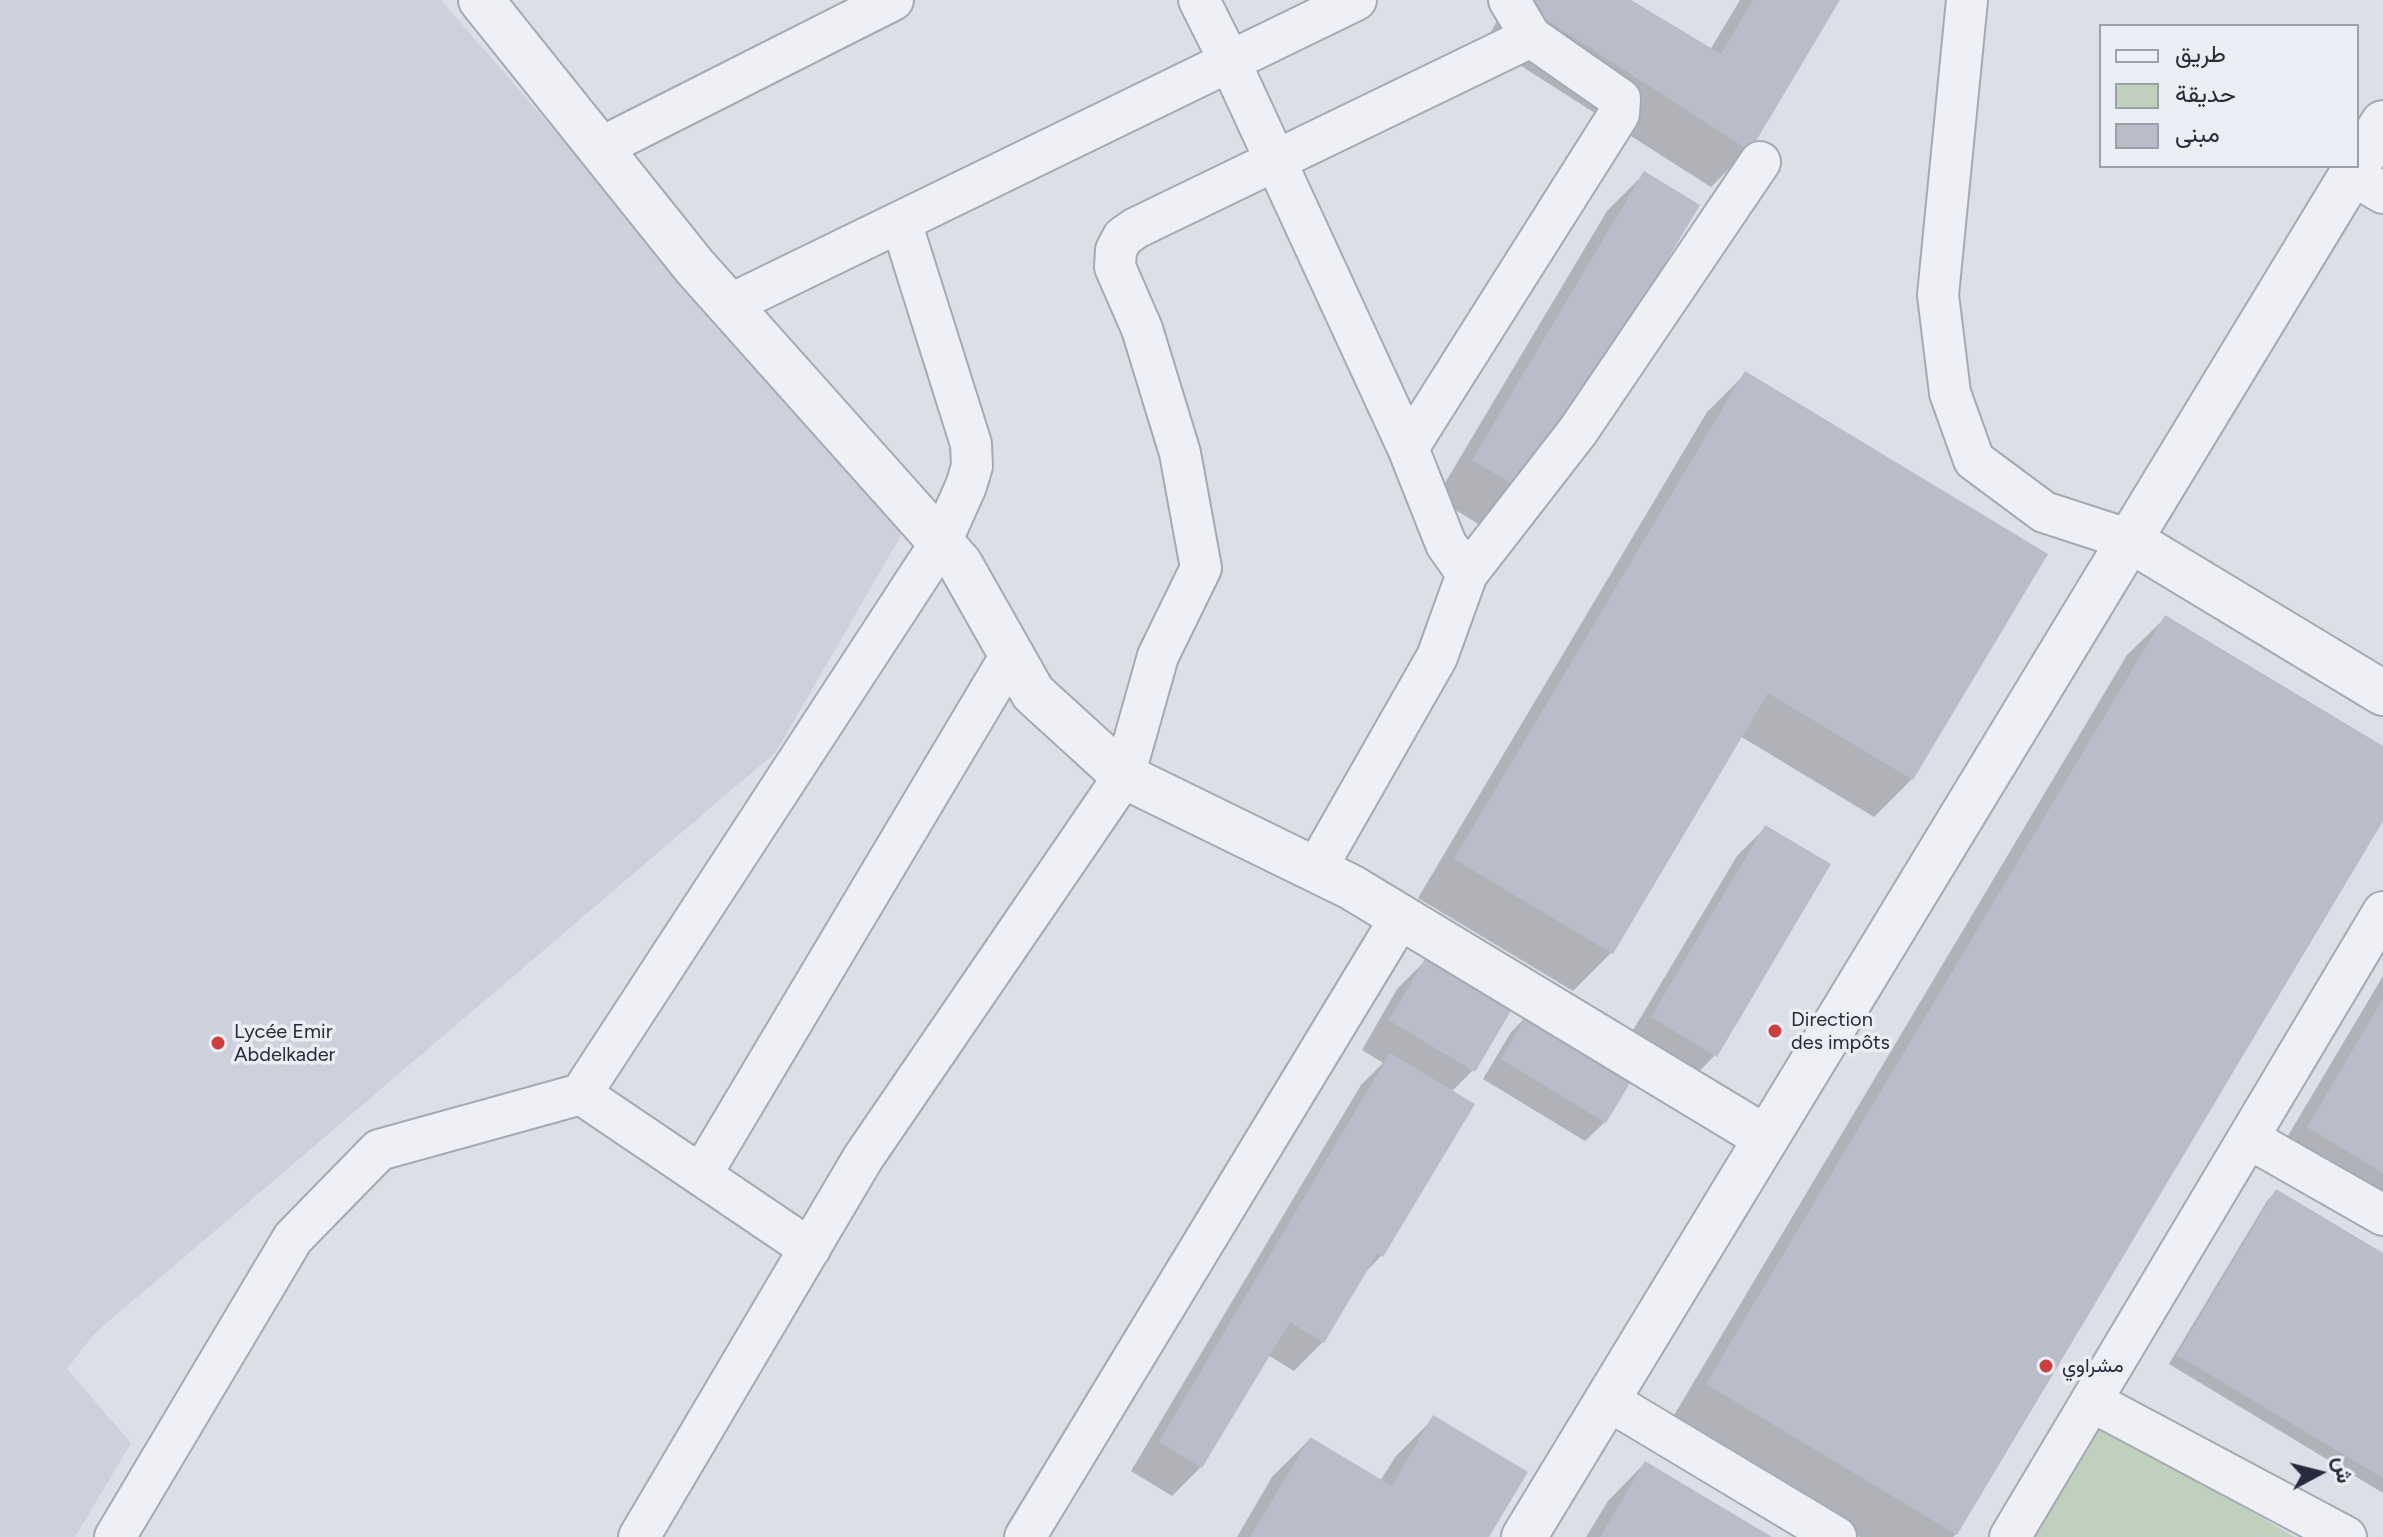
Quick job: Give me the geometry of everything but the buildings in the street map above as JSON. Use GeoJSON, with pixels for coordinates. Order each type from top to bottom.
{"type":"FeatureCollection","features":[{"type":"Feature","properties":{"kind":"street"},"geometry":{"type":"LineString","coordinates":[[481,0],[695,267],[960,564],[1033,693],[1124,776],[1316,869],[1401,917],[1766,1138]]}},
{"type":"Feature","properties":{"kind":"street"},"geometry":{"type":"LineString","coordinates":[[600,148],[893,0]]}},
{"type":"Feature","properties":{"kind":"street"},"geometry":{"type":"LineString","coordinates":[[1199,0],[1408,448],[1446,544],[1467,574]]}},
{"type":"Feature","properties":{"kind":"street"},"geometry":{"type":"LineString","coordinates":[[729,305],[1356,0]]}},
{"type":"Feature","properties":{"kind":"street"},"geometry":{"type":"LineString","coordinates":[[1408,448],[1619,114],[1620,99],[1531,37],[1509,0]]}},
{"type":"Feature","properties":{"kind":"street"},"geometry":{"type":"LineString","coordinates":[[1967,0],[1938,295],[1950,393],[1974,460],[2044,512],[2130,540],[2383,693]]}},
{"type":"Feature","properties":{"kind":"street"},"geometry":{"type":"LineString","coordinates":[[639,1537],[863,1158],[1124,776],[1158,656],[1201,568],[1180,453],[1142,329],[1115,267],[1116,250],[1123,237],[1531,37]]}},
{"type":"Feature","properties":{"kind":"street"},"geometry":{"type":"LineString","coordinates":[[1524,1537],[2130,540],[2367,184],[2383,123]]}},
{"type":"Feature","properties":{"kind":"street"},"geometry":{"type":"LineString","coordinates":[[1316,869],[1437,657],[1467,574],[1578,431],[1760,162]]}},
{"type":"Feature","properties":{"kind":"street"},"geometry":{"type":"LineString","coordinates":[[115,1537],[293,1238],[379,1150],[581,1094],[941,542],[966,486],[972,466],[971,444],[901,222]]}},
{"type":"Feature","properties":{"kind":"street"},"geometry":{"type":"LineString","coordinates":[[701,1175],[1011,655]]}},
{"type":"Feature","properties":{"kind":"street"},"geometry":{"type":"LineString","coordinates":[[2010,1537],[2383,912]]}},
{"type":"Feature","properties":{"kind":"street"},"geometry":{"type":"LineString","coordinates":[[1025,1537],[1401,917]]}},
{"type":"Feature","properties":{"kind":"street"},"geometry":{"type":"LineString","coordinates":[[581,1094],[810,1249]]}},
{"type":"Feature","properties":{"kind":"street"},"geometry":{"type":"LineString","coordinates":[[2248,1138],[2383,1215]]}},
{"type":"Feature","properties":{"kind":"street"},"geometry":{"type":"LineString","coordinates":[[1606,1399],[1836,1537]]}},
{"type":"Feature","properties":{"kind":"street"},"geometry":{"type":"LineString","coordinates":[[2091,1401],[2346,1537]]}},
{"type":"Feature","properties":{"kind":"shaded area","name":"Lycée Emir Abdelkader"},"geometry":{"type":"Polygon","coordinates":[[[0,0],[441,0],[903,532],[776,752],[94,1334],[67,1369],[131,1443],[75,1537],[0,1537],[0,0]]]}},
{"type":"Feature","properties":{"kind":"green space"},"geometry":{"type":"Polygon","coordinates":[[[2099,1424],[2295,1537],[2031,1537],[2099,1424]]]}},
{"type":"Feature","properties":{"kind":"place","name":"Direction des impôts"},"geometry":{"type":"Point","coordinates":[1775,1031]}},
{"type":"Feature","properties":{"kind":"place","name":"Lycée Emir Abdelkader"},"geometry":{"type":"Point","coordinates":[218,1043]}},
{"type":"Feature","properties":{"kind":"place","name":"مشراوي"},"geometry":{"type":"Point","coordinates":[2046,1366]}}]}
